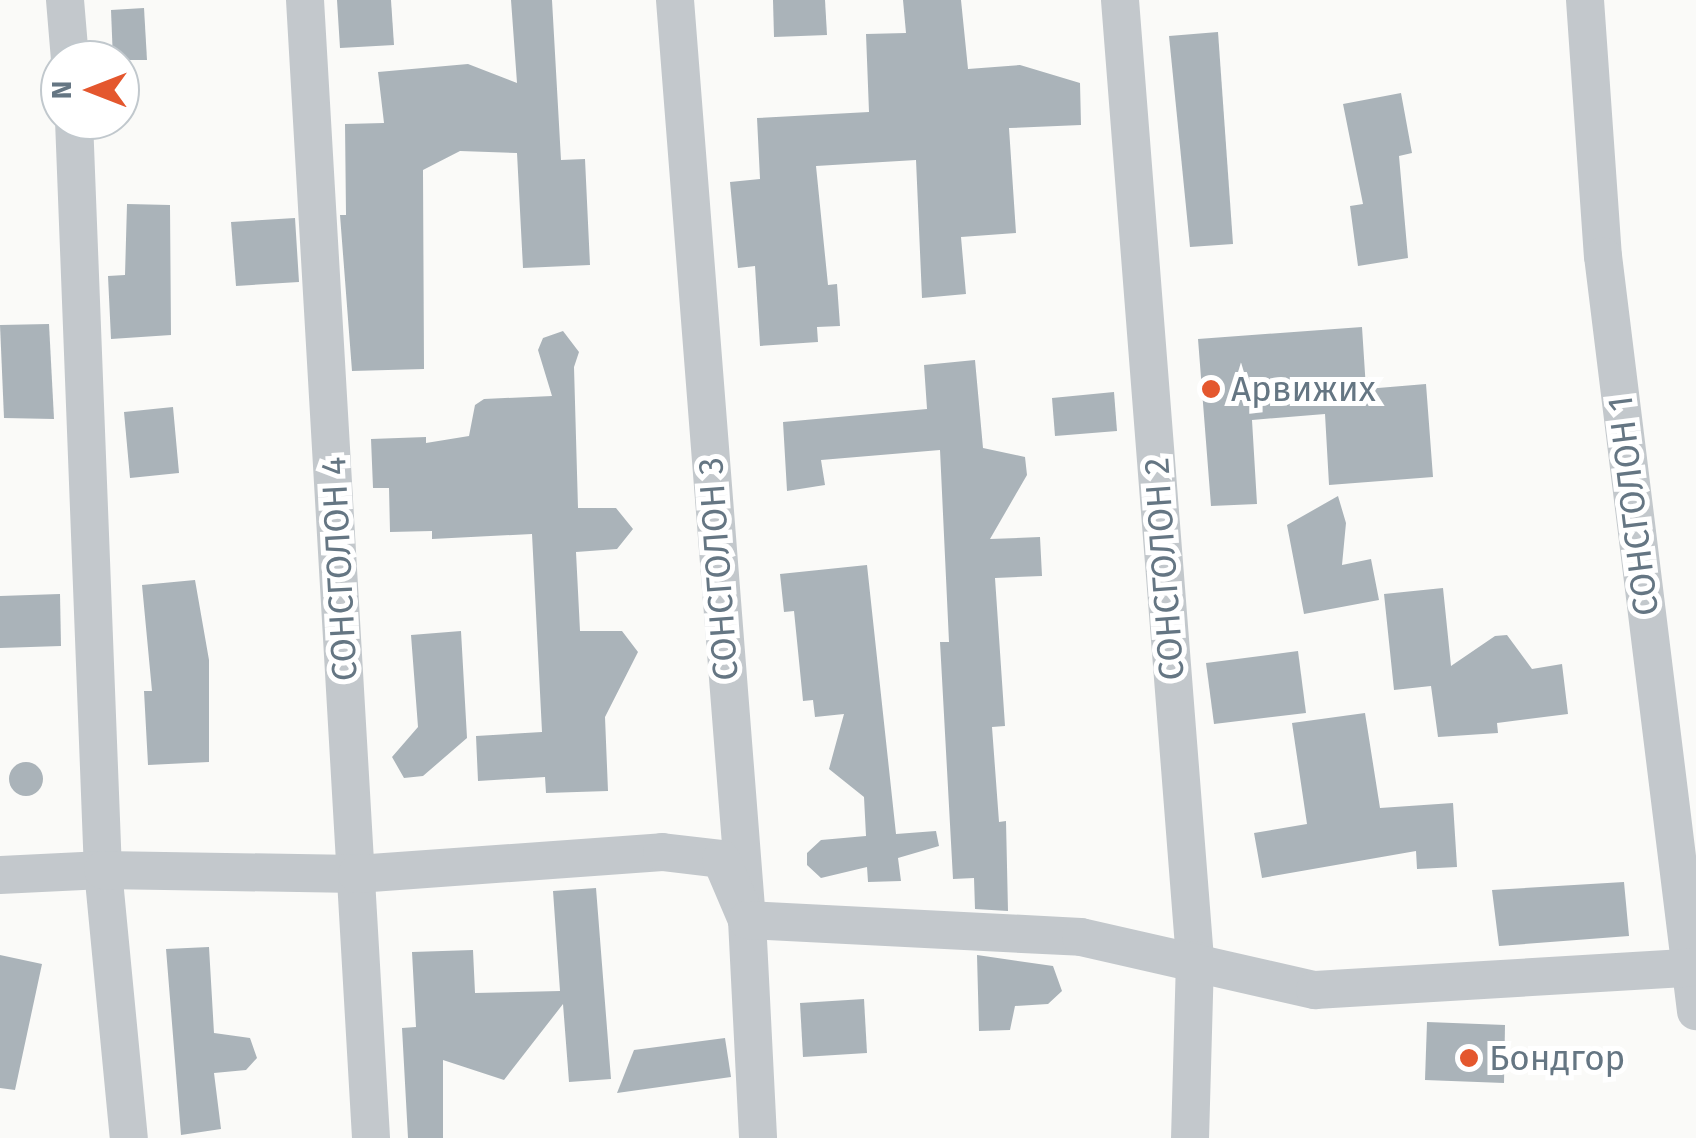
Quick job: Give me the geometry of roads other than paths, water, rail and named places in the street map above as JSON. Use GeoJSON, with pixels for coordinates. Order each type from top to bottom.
{"type":"FeatureCollection","features":[{"type":"Feature","properties":{"kind":"street"},"geometry":{"type":"LineString","coordinates":[[65,0],[68,40]]}},
{"type":"Feature","properties":{"kind":"street","name":"СОНСГОЛОН 4"},"geometry":{"type":"LineString","coordinates":[[305,0],[371,1138]]}},
{"type":"Feature","properties":{"kind":"street","name":"СОНСГОЛОН 3"},"geometry":{"type":"LineString","coordinates":[[675,0],[748,920],[758,1138]]}},
{"type":"Feature","properties":{"kind":"street","name":"СОНСГОЛОН 2"},"geometry":{"type":"LineString","coordinates":[[1120,0],[1194,960],[1190,1138]]}},
{"type":"Feature","properties":{"kind":"street","name":"СОНСГОЛОН 1"},"geometry":{"type":"LineString","coordinates":[[1585,0],[1603,256],[1696,1010]]}},
{"type":"Feature","properties":{"kind":"street"},"geometry":{"type":"LineString","coordinates":[[75,140],[104,870],[129,1138]]}},
{"type":"Feature","properties":{"kind":"street"},"geometry":{"type":"LineString","coordinates":[[0,875],[104,870],[357,874],[662,852],[721,859],[748,920],[1081,937],[1194,960],[1275,986],[1316,990],[1688,968]]}},
{"type":"Feature","properties":{"kind":"place","name":"Арвижих"},"geometry":{"type":"Point","coordinates":[1211,389]}},
{"type":"Feature","properties":{"kind":"place","name":"Бондгор"},"geometry":{"type":"Point","coordinates":[1469,1058]}}]}
